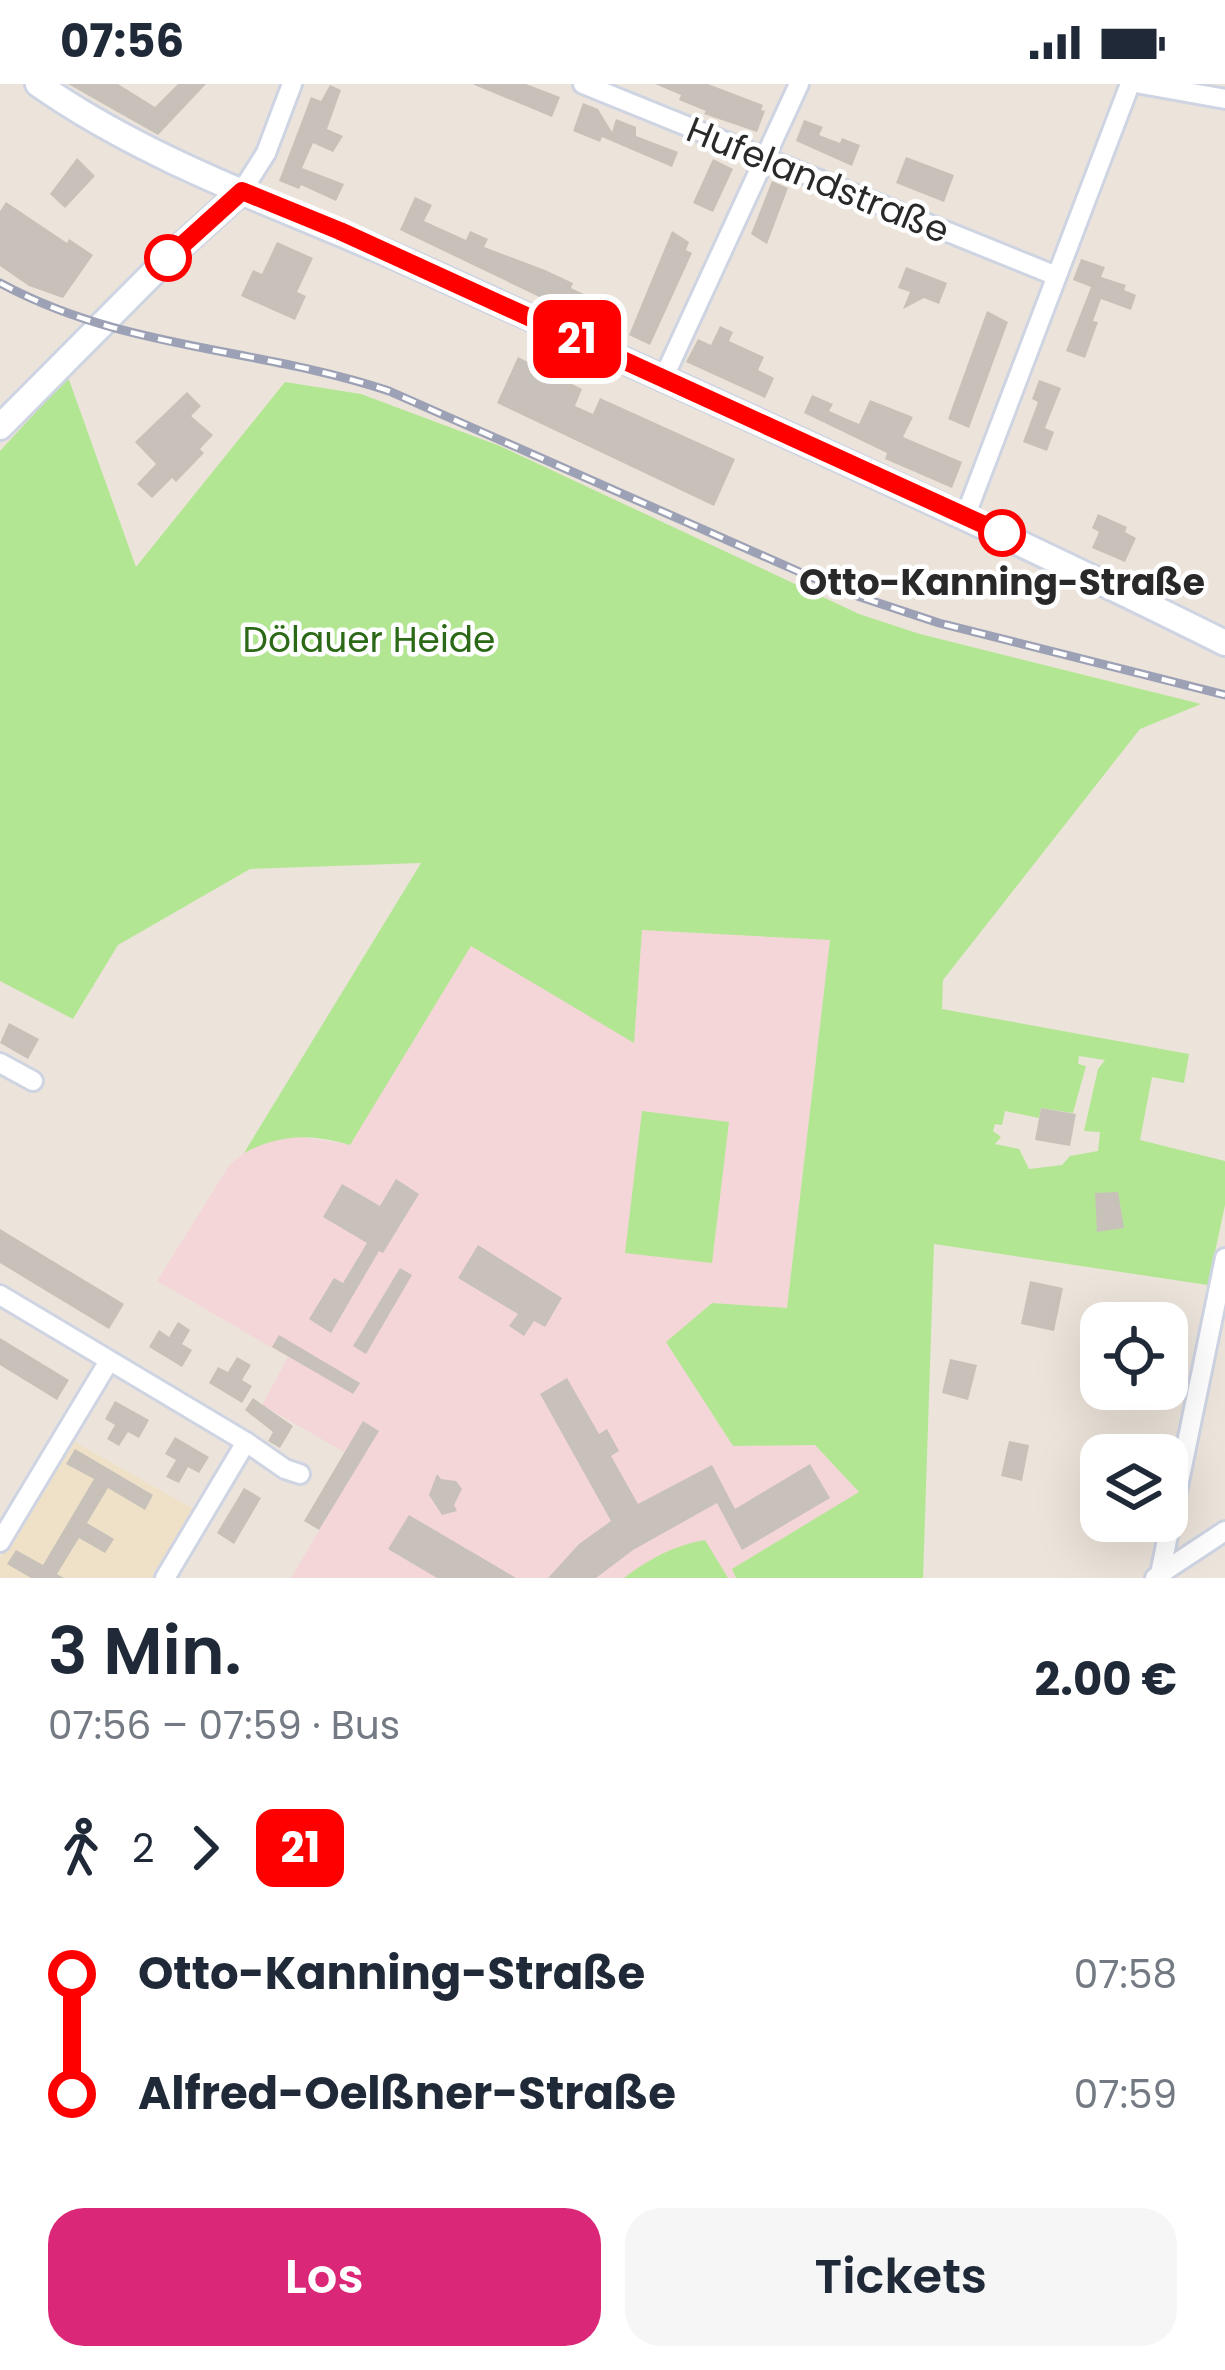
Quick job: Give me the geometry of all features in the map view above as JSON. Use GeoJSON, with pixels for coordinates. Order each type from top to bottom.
{"type":"FeatureCollection","features":[{"type":"Feature","properties":{"kind":"main road"},"geometry":{"type":"LineString","coordinates":[[38,84],[158,156],[340,231],[965,517],[1225,643]]}},
{"type":"Feature","properties":{"kind":"main road"},"geometry":{"type":"LineString","coordinates":[[0,427],[168,258],[242,191]]}},
{"type":"Feature","properties":{"kind":"street"},"geometry":{"type":"LineString","coordinates":[[242,191],[266,152],[292,84]]}},
{"type":"Feature","properties":{"kind":"street","name":"Hufelandstraße"},"geometry":{"type":"LineString","coordinates":[[583,84],[1054,275]]}},
{"type":"Feature","properties":{"kind":"street"},"geometry":{"type":"LineString","coordinates":[[663,379],[800,84]]}},
{"type":"Feature","properties":{"kind":"street"},"geometry":{"type":"LineString","coordinates":[[965,517],[1130,84]]}},
{"type":"Feature","properties":{"kind":"street"},"geometry":{"type":"LineString","coordinates":[[1141,84],[1225,99]]}},
{"type":"Feature","properties":{"kind":"street"},"geometry":{"type":"LineString","coordinates":[[0,1063],[33,1081]]}},
{"type":"Feature","properties":{"kind":"street"},"geometry":{"type":"LineString","coordinates":[[1157,1576],[1225,1258]]}},
{"type":"Feature","properties":{"kind":"street"},"geometry":{"type":"LineString","coordinates":[[0,1295],[300,1474]]}},
{"type":"Feature","properties":{"kind":"street"},"geometry":{"type":"LineString","coordinates":[[0,1542],[109,1361]]}},
{"type":"Feature","properties":{"kind":"street"},"geometry":{"type":"LineString","coordinates":[[165,1578],[246,1442]]}},
{"type":"Feature","properties":{"kind":"street"},"geometry":{"type":"LineString","coordinates":[[1157,1576],[1225,1531]]}},
{"type":"Feature","properties":{"kind":"shaded area"},"geometry":{"type":"Polygon","coordinates":[[[642,930],[830,940],[787,1309],[712,1303],[667,1342],[733,1446],[815,1445],[860,1492],[732,1569],[736,1578],[291,1578],[360,1461],[262,1405],[288,1357],[157,1281],[230,1164],[244,1153],[293,1136],[350,1144],[472,944],[633,1042],[642,930]]]}},
{"type":"Feature","properties":{"kind":"shaded area"},"geometry":{"type":"Polygon","coordinates":[[[68,1438],[197,1511],[157,1578],[0,1578],[0,1558],[68,1438]]]}},
{"type":"Feature","properties":{"kind":"green space","name":"Dölauer Heide"},"geometry":{"type":"Polygon","coordinates":[[[68,377],[136,567],[285,382],[361,394],[500,446],[859,614],[920,634],[1201,704],[1140,729],[943,980],[942,1009],[1189,1054],[1184,1083],[1152,1077],[1140,1140],[1225,1161],[1225,1205],[1208,1285],[934,1244],[923,1578],[736,1578],[732,1569],[859,1492],[815,1445],[733,1446],[666,1342],[712,1303],[787,1308],[830,940],[642,930],[634,1043],[471,946],[350,1145],[296,1137],[244,1153],[421,863],[250,869],[118,945],[73,1019],[0,981],[0,451],[68,377]],[[1079,1056],[1078,1064],[1086,1066],[1073,1113],[1041,1108],[1039,1118],[1005,1111],[1002,1125],[995,1124],[993,1131],[1001,1137],[995,1144],[1019,1149],[1029,1169],[1062,1165],[1070,1156],[1098,1151],[1100,1132],[1084,1131],[1098,1069],[1105,1060],[1079,1056]]]}},
{"type":"Feature","properties":{"kind":"green space"},"geometry":{"type":"Polygon","coordinates":[[[642,1111],[729,1122],[712,1263],[625,1253],[642,1111]]]}},
{"type":"Feature","properties":{"kind":"green space"},"geometry":{"type":"Polygon","coordinates":[[[705,1540],[728,1578],[624,1578],[662,1554],[705,1540]]]}},
{"type":"Feature","properties":{"kind":"building"},"geometry":{"type":"Polygon","coordinates":[[[68,84],[118,84],[155,107],[178,84],[206,84],[158,135],[68,84]]]}},
{"type":"Feature","properties":{"kind":"building"},"geometry":{"type":"Polygon","coordinates":[[[472,84],[526,84],[560,97],[552,117],[472,84]]]}},
{"type":"Feature","properties":{"kind":"building"},"geometry":{"type":"Polygon","coordinates":[[[655,84],[708,84],[763,105],[765,111],[757,132],[704,114],[706,111],[679,100],[681,95],[655,84]]]}},
{"type":"Feature","properties":{"kind":"building"},"geometry":{"type":"Polygon","coordinates":[[[330,85],[341,90],[327,129],[343,136],[333,152],[313,143],[302,168],[344,184],[336,201],[279,181],[311,97],[321,101],[330,85]]]}},
{"type":"Feature","properties":{"kind":"building"},"geometry":{"type":"Polygon","coordinates":[[[583,103],[598,109],[612,132],[616,119],[636,127],[636,136],[678,152],[672,167],[602,137],[600,142],[573,131],[583,103]]]}},
{"type":"Feature","properties":{"kind":"building"},"geometry":{"type":"Polygon","coordinates":[[[804,120],[823,127],[819,135],[860,145],[852,166],[796,141],[804,120]]]}},
{"type":"Feature","properties":{"kind":"building"},"geometry":{"type":"Polygon","coordinates":[[[906,157],[954,175],[944,202],[896,183],[906,157]]]}},
{"type":"Feature","properties":{"kind":"building"},"geometry":{"type":"Polygon","coordinates":[[[77,158],[95,176],[65,208],[50,194],[77,158]]]}},
{"type":"Feature","properties":{"kind":"building"},"geometry":{"type":"Polygon","coordinates":[[[713,159],[733,169],[713,212],[693,203],[713,159]]]}},
{"type":"Feature","properties":{"kind":"building"},"geometry":{"type":"Polygon","coordinates":[[[772,181],[788,188],[767,244],[751,234],[772,181]]]}},
{"type":"Feature","properties":{"kind":"building"},"geometry":{"type":"Polygon","coordinates":[[[415,197],[432,205],[424,221],[466,240],[470,231],[488,239],[484,247],[573,283],[571,288],[616,309],[609,326],[400,230],[415,197]]]}},
{"type":"Feature","properties":{"kind":"building"},"geometry":{"type":"Polygon","coordinates":[[[6,202],[93,255],[63,298],[29,286],[0,266],[0,211],[6,202]]]}},
{"type":"Feature","properties":{"kind":"building"},"geometry":{"type":"Polygon","coordinates":[[[672,231],[689,242],[686,250],[692,253],[650,345],[629,335],[672,231]]]}},
{"type":"Feature","properties":{"kind":"building"},"geometry":{"type":"Polygon","coordinates":[[[277,242],[313,258],[297,292],[306,296],[295,320],[241,296],[253,270],[262,274],[277,242]]]}},
{"type":"Feature","properties":{"kind":"building"},"geometry":{"type":"Polygon","coordinates":[[[1081,259],[1105,267],[1101,277],[1126,285],[1124,290],[1136,295],[1131,310],[1101,299],[1085,358],[1066,351],[1091,287],[1073,280],[1081,259]]]}},
{"type":"Feature","properties":{"kind":"building"},"geometry":{"type":"Polygon","coordinates":[[[906,267],[947,283],[939,304],[924,298],[903,309],[910,292],[898,288],[906,267]]]}},
{"type":"Feature","properties":{"kind":"building"},"geometry":{"type":"Polygon","coordinates":[[[987,311],[1008,322],[969,428],[948,419],[987,311]]]}},
{"type":"Feature","properties":{"kind":"building"},"geometry":{"type":"Polygon","coordinates":[[[720,326],[733,332],[729,341],[764,357],[758,370],[774,378],[765,398],[686,362],[698,339],[711,345],[720,326]]]}},
{"type":"Feature","properties":{"kind":"building"},"geometry":{"type":"Polygon","coordinates":[[[518,357],[582,389],[575,406],[593,414],[600,398],[735,459],[714,506],[497,403],[518,357]]]}},
{"type":"Feature","properties":{"kind":"building"},"geometry":{"type":"Polygon","coordinates":[[[1039,380],[1061,388],[1045,428],[1054,432],[1047,451],[1023,442],[1038,402],[1032,399],[1039,380]]]}},
{"type":"Feature","properties":{"kind":"building"},"geometry":{"type":"Polygon","coordinates":[[[187,392],[201,406],[191,416],[213,435],[200,449],[204,453],[176,482],[172,478],[152,498],[137,484],[156,464],[135,442],[187,392]]]}},
{"type":"Feature","properties":{"kind":"building"},"geometry":{"type":"Polygon","coordinates":[[[812,395],[833,404],[829,411],[859,424],[870,400],[913,417],[903,437],[962,462],[952,488],[885,459],[887,453],[804,413],[812,395]]]}},
{"type":"Feature","properties":{"kind":"building"},"geometry":{"type":"Polygon","coordinates":[[[1098,514],[1127,527],[1125,532],[1136,538],[1125,562],[1092,548],[1099,532],[1092,528],[1098,514]]]}},
{"type":"Feature","properties":{"kind":"building"},"geometry":{"type":"Polygon","coordinates":[[[9,1023],[39,1039],[28,1059],[0,1043],[9,1023]]]}},
{"type":"Feature","properties":{"kind":"building"},"geometry":{"type":"Polygon","coordinates":[[[1041,1108],[1076,1114],[1070,1146],[1035,1140],[1041,1108]]]}},
{"type":"Feature","properties":{"kind":"building"},"geometry":{"type":"Polygon","coordinates":[[[396,1179],[419,1194],[331,1333],[309,1319],[334,1278],[343,1283],[367,1243],[323,1217],[342,1184],[380,1206],[396,1179]]]}},
{"type":"Feature","properties":{"kind":"building"},"geometry":{"type":"Polygon","coordinates":[[[1118,1192],[1124,1228],[1097,1232],[1095,1193],[1118,1192]]]}},
{"type":"Feature","properties":{"kind":"building"},"geometry":{"type":"Polygon","coordinates":[[[0,1229],[124,1304],[109,1329],[0,1263],[0,1229]]]}},
{"type":"Feature","properties":{"kind":"building"},"geometry":{"type":"Polygon","coordinates":[[[478,1245],[562,1298],[545,1327],[534,1321],[524,1336],[509,1326],[518,1314],[458,1278],[478,1245]]]}},
{"type":"Feature","properties":{"kind":"building"},"geometry":{"type":"Polygon","coordinates":[[[400,1268],[412,1275],[366,1354],[353,1346],[400,1268]]]}},
{"type":"Feature","properties":{"kind":"building"},"geometry":{"type":"Polygon","coordinates":[[[1030,1281],[1063,1288],[1054,1331],[1021,1324],[1030,1281]]]}},
{"type":"Feature","properties":{"kind":"building"},"geometry":{"type":"Polygon","coordinates":[[[178,1322],[190,1330],[182,1344],[192,1350],[182,1367],[149,1347],[159,1330],[169,1337],[178,1322]]]}},
{"type":"Feature","properties":{"kind":"building"},"geometry":{"type":"Polygon","coordinates":[[[279,1335],[360,1383],[353,1394],[272,1347],[279,1335]]]}},
{"type":"Feature","properties":{"kind":"building"},"geometry":{"type":"Polygon","coordinates":[[[0,1338],[69,1380],[57,1400],[0,1365],[0,1338]]]}},
{"type":"Feature","properties":{"kind":"building"},"geometry":{"type":"Polygon","coordinates":[[[237,1357],[251,1365],[242,1380],[252,1386],[242,1403],[209,1383],[218,1367],[228,1372],[237,1357]]]}},
{"type":"Feature","properties":{"kind":"building"},"geometry":{"type":"Polygon","coordinates":[[[950,1359],[977,1365],[968,1400],[942,1393],[950,1359]]]}},
{"type":"Feature","properties":{"kind":"building"},"geometry":{"type":"Polygon","coordinates":[[[567,1378],[599,1434],[607,1429],[619,1451],[611,1456],[638,1504],[712,1465],[735,1509],[810,1464],[830,1498],[742,1550],[717,1503],[633,1550],[596,1578],[548,1578],[579,1544],[611,1521],[540,1394],[567,1378]]]}},
{"type":"Feature","properties":{"kind":"building"},"geometry":{"type":"Polygon","coordinates":[[[253,1398],[293,1426],[280,1448],[268,1441],[273,1432],[245,1410],[253,1398]]]}},
{"type":"Feature","properties":{"kind":"building"},"geometry":{"type":"Polygon","coordinates":[[[115,1401],[149,1420],[139,1438],[128,1432],[119,1446],[107,1439],[115,1425],[105,1419],[115,1401]]]}},
{"type":"Feature","properties":{"kind":"building"},"geometry":{"type":"Polygon","coordinates":[[[363,1421],[379,1431],[319,1530],[304,1521],[363,1421]]]}},
{"type":"Feature","properties":{"kind":"building"},"geometry":{"type":"Polygon","coordinates":[[[175,1437],[209,1457],[199,1473],[188,1467],[179,1483],[166,1477],[176,1460],[165,1454],[175,1437]]]}},
{"type":"Feature","properties":{"kind":"building"},"geometry":{"type":"Polygon","coordinates":[[[1009,1441],[1029,1445],[1022,1481],[1001,1476],[1009,1441]]]}},
{"type":"Feature","properties":{"kind":"building"},"geometry":{"type":"Polygon","coordinates":[[[75,1449],[153,1495],[145,1510],[108,1488],[87,1523],[114,1539],[105,1553],[79,1538],[57,1574],[64,1578],[31,1578],[7,1564],[16,1550],[43,1565],[94,1479],[66,1464],[75,1449]]]}},
{"type":"Feature","properties":{"kind":"building"},"geometry":{"type":"Polygon","coordinates":[[[437,1474],[456,1481],[462,1489],[454,1505],[457,1511],[442,1515],[429,1495],[437,1474]]]}},
{"type":"Feature","properties":{"kind":"building"},"geometry":{"type":"Polygon","coordinates":[[[244,1488],[261,1498],[234,1544],[217,1533],[244,1488]]]}},
{"type":"Feature","properties":{"kind":"building"},"geometry":{"type":"Polygon","coordinates":[[[409,1515],[516,1578],[437,1578],[388,1549],[409,1515]]]}},
{"type":"Feature","properties":{"kind":"railway"},"geometry":{"type":"LineString","coordinates":[[0,283],[96,322],[389,391],[845,592],[939,623],[1225,695]]}},
{"type":"Feature","properties":{"kind":"bus line","name":"21"},"geometry":{"type":"LineString","coordinates":[[168,258],[242,191],[340,231],[1002,533]]}},
{"type":"Feature","properties":{"kind":"place","name":"Otto-Kanning-Straße"},"geometry":{"type":"Point","coordinates":[1002,533]}}]}
